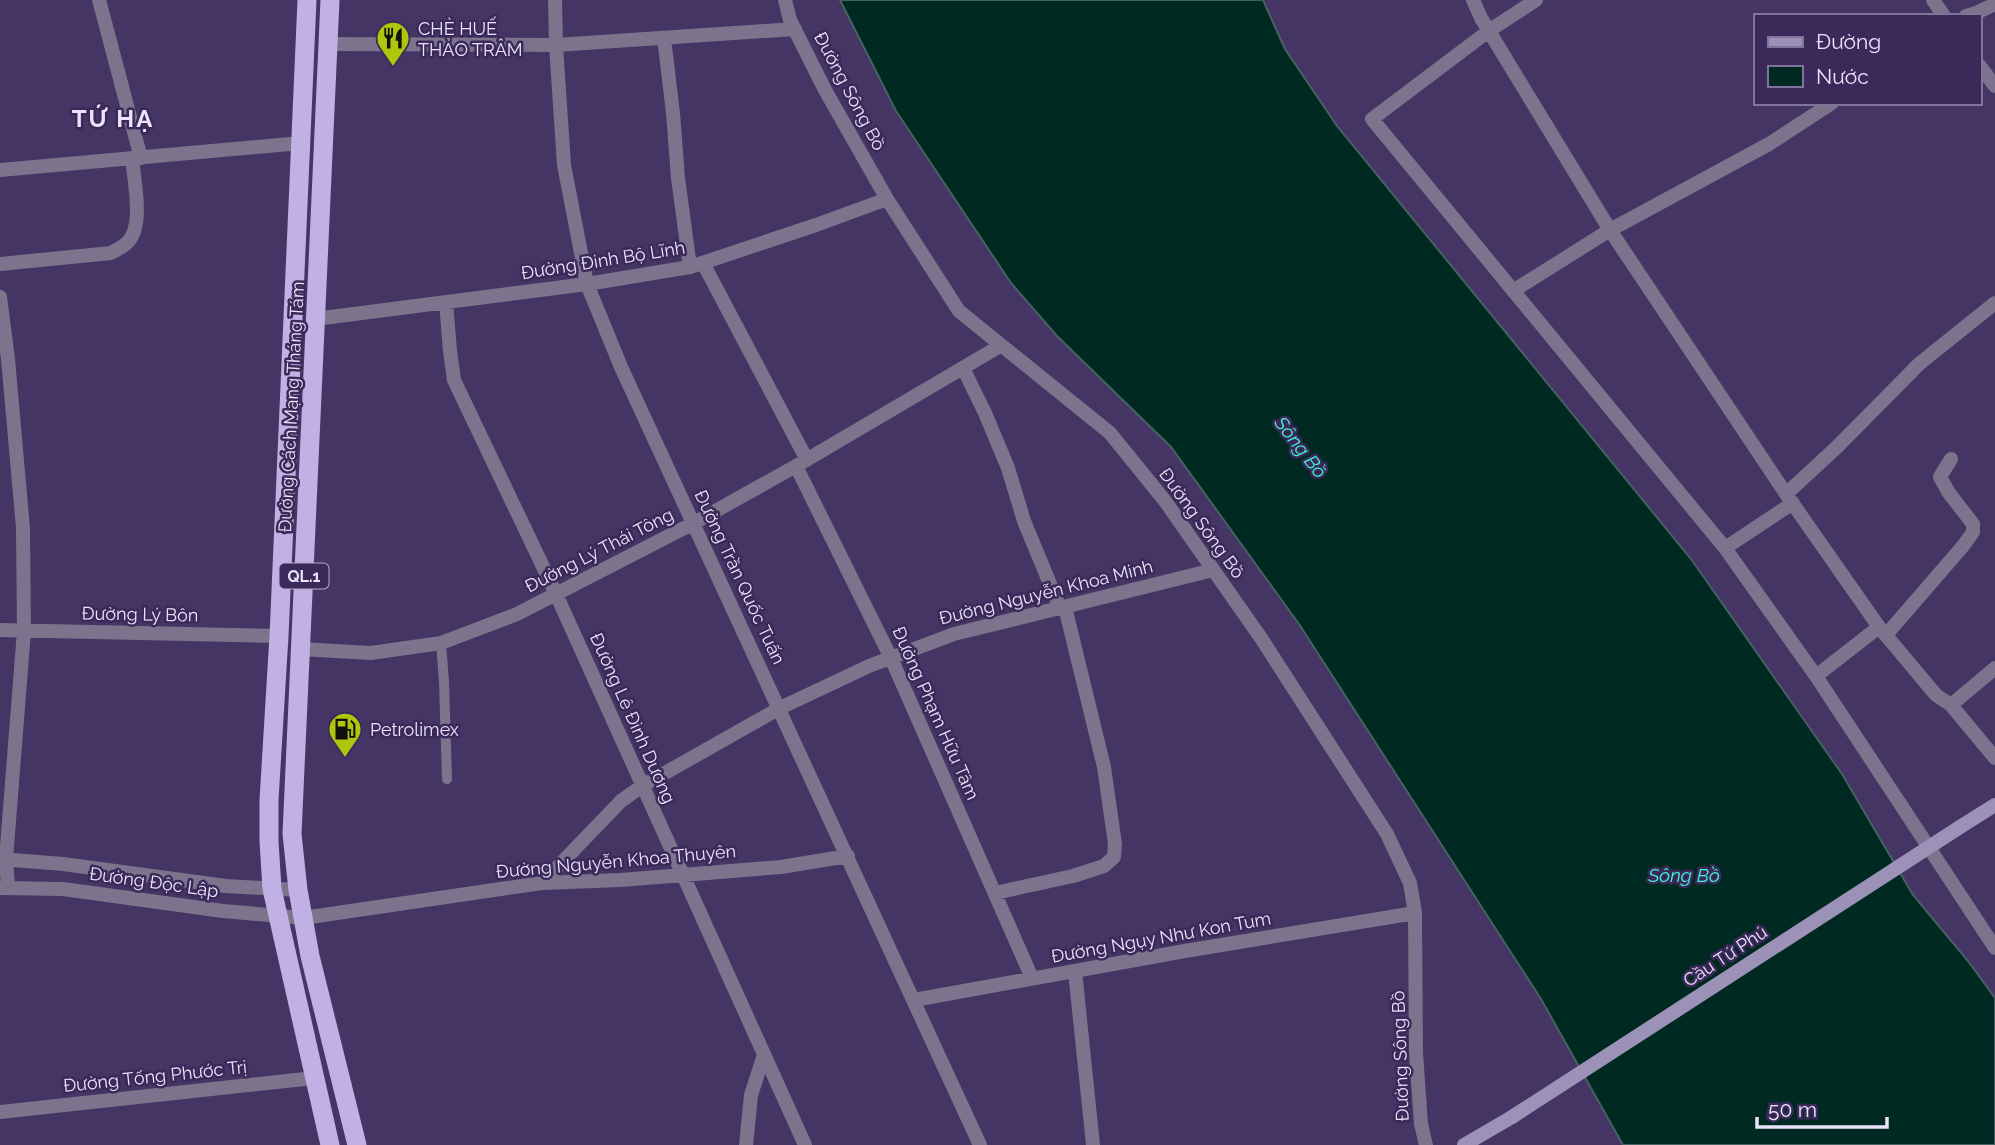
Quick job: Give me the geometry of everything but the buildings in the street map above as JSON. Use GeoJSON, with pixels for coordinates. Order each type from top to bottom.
{"type":"FeatureCollection","features":[{"type":"Feature","properties":{"kind":"highway","name":"Đường Cách Mạng Tháng Tám"},"geometry":{"type":"LineString","coordinates":[[307,0],[269,841],[272,890],[277,915],[330,1145]]}},
{"type":"Feature","properties":{"kind":"highway","name":"Đường Cách Mạng Tháng Tám"},"geometry":{"type":"LineString","coordinates":[[330,0],[292,834],[298,890],[310,956],[357,1145]]}},
{"type":"Feature","properties":{"kind":"main road","name":"Cầu Tứ Phú"},"geometry":{"type":"LineString","coordinates":[[1464,1145],[1512,1117],[1995,805]]}},
{"type":"Feature","properties":{"kind":"street"},"geometry":{"type":"LineString","coordinates":[[0,264],[111,253],[133,236],[136,158],[99,0]]}},
{"type":"Feature","properties":{"kind":"street","name":"Đường Trần Quốc Tuấn"},"geometry":{"type":"LineString","coordinates":[[555,0],[564,165],[587,284],[621,367],[980,1145]]}},
{"type":"Feature","properties":{"kind":"street","name":"Đường Sông Bồ"},"geometry":{"type":"LineString","coordinates":[[785,0],[794,29],[824,90],[887,199],[959,311],[1110,433],[1165,501],[1261,638],[1387,834],[1410,883],[1415,914],[1416,1053],[1426,1145]]}},
{"type":"Feature","properties":{"kind":"street"},"geometry":{"type":"LineString","coordinates":[[1473,0],[1481,18],[1610,230],[1789,498],[1882,631],[1936,695],[1951,705],[1995,758]]}},
{"type":"Feature","properties":{"kind":"street"},"geometry":{"type":"LineString","coordinates":[[1536,0],[1490,30],[1372,119],[1725,548],[1815,676],[1995,948]]}},
{"type":"Feature","properties":{"kind":"street"},"geometry":{"type":"LineString","coordinates":[[1973,14],[1995,4]]}},
{"type":"Feature","properties":{"kind":"street"},"geometry":{"type":"LineString","coordinates":[[328,44],[556,45],[794,29]]}},
{"type":"Feature","properties":{"kind":"street"},"geometry":{"type":"LineString","coordinates":[[664,38],[678,178],[696,265]]}},
{"type":"Feature","properties":{"kind":"street"},"geometry":{"type":"LineString","coordinates":[[1981,68],[1995,86]]}},
{"type":"Feature","properties":{"kind":"street"},"geometry":{"type":"LineString","coordinates":[[1513,291],[1610,230],[1769,144],[1829,105]]}},
{"type":"Feature","properties":{"kind":"street"},"geometry":{"type":"LineString","coordinates":[[0,170],[301,143]]}},
{"type":"Feature","properties":{"kind":"street","name":"Đường Đinh Bộ Lĩnh"},"geometry":{"type":"LineString","coordinates":[[315,319],[587,284],[696,265],[887,199]]}},
{"type":"Feature","properties":{"kind":"street","name":"Đường Phạm Hữu Tâm"},"geometry":{"type":"LineString","coordinates":[[696,265],[802,463],[1032,978]]}},
{"type":"Feature","properties":{"kind":"street"},"geometry":{"type":"LineString","coordinates":[[0,297],[6,410],[23,528],[24,631],[3,859],[4,888]]}},
{"type":"Feature","properties":{"kind":"street","name":"Đường Lê Đình Dương"},"geometry":{"type":"LineString","coordinates":[[446,302],[454,380],[556,594],[805,1145]]}},
{"type":"Feature","properties":{"kind":"street"},"geometry":{"type":"LineString","coordinates":[[1725,548],[1789,498],[1919,365],[1995,303]]}},
{"type":"Feature","properties":{"kind":"street","name":"Đường Lý Thái Tông"},"geometry":{"type":"LineString","coordinates":[[300,649],[371,653],[441,643],[517,614],[694,523],[802,463],[1000,346]]}},
{"type":"Feature","properties":{"kind":"street"},"geometry":{"type":"LineString","coordinates":[[963,368],[1008,468],[1024,521],[1062,607],[1104,767],[1115,844],[1114,857],[1104,866],[995,893]]}},
{"type":"Feature","properties":{"kind":"street"},"geometry":{"type":"LineString","coordinates":[[1815,676],[1882,631],[1964,546],[1973,532],[1973,524],[1949,494],[1940,477],[1951,459]]}},
{"type":"Feature","properties":{"kind":"street","name":"Đường Nguyễn Khoa Minh"},"geometry":{"type":"LineString","coordinates":[[542,883],[621,801],[642,786],[780,708],[869,666],[954,634],[1213,570]]}},
{"type":"Feature","properties":{"kind":"street","name":"Đường Lý Bôn"},"geometry":{"type":"LineString","coordinates":[[0,631],[279,636]]}},
{"type":"Feature","properties":{"kind":"street"},"geometry":{"type":"LineString","coordinates":[[1951,705],[1995,668]]}},
{"type":"Feature","properties":{"kind":"street","name":"Đường Nguyễn Khoa Thuyên"},"geometry":{"type":"LineString","coordinates":[[303,918],[542,883],[621,880],[781,867],[848,856]]}},
{"type":"Feature","properties":{"kind":"street","name":"Đường Độc Lập"},"geometry":{"type":"LineString","coordinates":[[3,859],[63,864],[226,886],[298,890]]}},
{"type":"Feature","properties":{"kind":"street","name":"Đường Độc Lập"},"geometry":{"type":"LineString","coordinates":[[4,888],[63,889],[210,909],[303,918]]}},
{"type":"Feature","properties":{"kind":"street","name":"Đường Ngụy Như Kon Tum"},"geometry":{"type":"LineString","coordinates":[[914,1000],[1415,914]]}},
{"type":"Feature","properties":{"kind":"street"},"geometry":{"type":"LineString","coordinates":[[1075,971],[1093,1145]]}},
{"type":"Feature","properties":{"kind":"street"},"geometry":{"type":"LineString","coordinates":[[746,1145],[751,1095],[764,1055]]}},
{"type":"Feature","properties":{"kind":"street","name":"Đường Tống Phước Trị"},"geometry":{"type":"LineString","coordinates":[[0,1112],[314,1078]]}},
{"type":"Feature","properties":{"kind":"lane"},"geometry":{"type":"LineString","coordinates":[[441,643],[447,779]]}},
{"type":"Feature","properties":{"kind":"water","name":"Sông Bồ"},"geometry":{"type":"Polygon","coordinates":[[[840,0],[1263,0],[1285,49],[1337,126],[1691,559],[1842,774],[1913,895],[1995,998],[1995,1145],[1623,1145],[1541,999],[1299,624],[1171,447],[1057,336],[1011,283],[896,111],[840,0]]]}},
{"type":"Feature","properties":{"kind":"place","name":"CHÈ HUẾ THẢO TRÂM"},"geometry":{"type":"Point","coordinates":[393,68]}},
{"type":"Feature","properties":{"kind":"place","name":"Petrolimex"},"geometry":{"type":"Point","coordinates":[345,759]}},
{"type":"Feature","properties":{"kind":"district","name":"TỨ HẠ"},"geometry":{"type":"Point","coordinates":[113,118]}}]}
